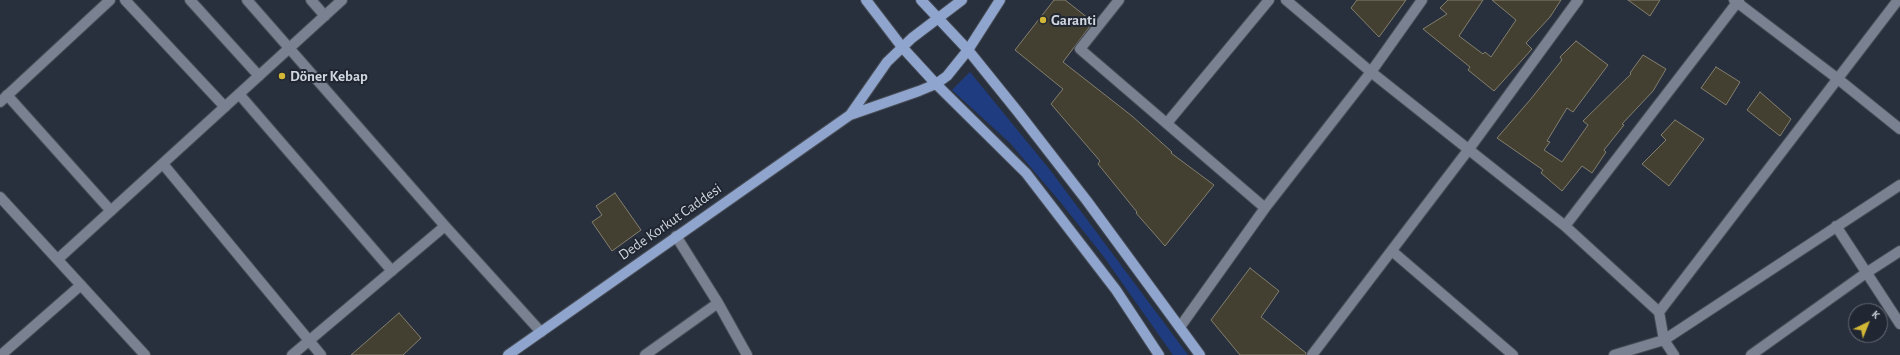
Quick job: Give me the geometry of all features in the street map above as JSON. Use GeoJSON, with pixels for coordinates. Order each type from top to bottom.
{"type":"FeatureCollection","features":[{"type":"Feature","properties":{"kind":"main road"},"geometry":{"type":"LineString","coordinates":[[866,0],[902,47],[936,84],[1026,173],[1116,290],[1159,355]]}},
{"type":"Feature","properties":{"kind":"main road"},"geometry":{"type":"LineString","coordinates":[[921,0],[968,50],[1087,201],[1200,355]]}},
{"type":"Feature","properties":{"kind":"main road","name":"Dede Korkut Caddesi"},"geometry":{"type":"LineString","coordinates":[[850,115],[887,62],[912,38],[962,0]]}},
{"type":"Feature","properties":{"kind":"main road","name":"Dede Korkut Caddesi"},"geometry":{"type":"LineString","coordinates":[[508,355],[850,115],[905,97],[936,84],[947,76],[968,50],[1000,0]]}},
{"type":"Feature","properties":{"kind":"street"},"geometry":{"type":"LineString","coordinates":[[110,0],[4,99],[111,211]]}},
{"type":"Feature","properties":{"kind":"street"},"geometry":{"type":"LineString","coordinates":[[125,0],[225,107]]}},
{"type":"Feature","properties":{"kind":"street"},"geometry":{"type":"LineString","coordinates":[[190,0],[259,76]]}},
{"type":"Feature","properties":{"kind":"street"},"geometry":{"type":"LineString","coordinates":[[247,0],[445,226],[541,332]]}},
{"type":"Feature","properties":{"kind":"street"},"geometry":{"type":"LineString","coordinates":[[311,0],[325,16]]}},
{"type":"Feature","properties":{"kind":"street"},"geometry":{"type":"LineString","coordinates":[[58,260],[342,0]]}},
{"type":"Feature","properties":{"kind":"street"},"geometry":{"type":"LineString","coordinates":[[1119,0],[1080,49],[1265,208]]}},
{"type":"Feature","properties":{"kind":"street"},"geometry":{"type":"LineString","coordinates":[[1167,123],[1269,0]]}},
{"type":"Feature","properties":{"kind":"street"},"geometry":{"type":"LineString","coordinates":[[1286,0],[1371,72],[1565,226],[1659,312],[1664,340],[1674,355]]}},
{"type":"Feature","properties":{"kind":"street"},"geometry":{"type":"LineString","coordinates":[[1180,327],[1265,208],[1371,72],[1422,0]]}},
{"type":"Feature","properties":{"kind":"street"},"geometry":{"type":"LineString","coordinates":[[1312,355],[1469,149],[1578,0]]}},
{"type":"Feature","properties":{"kind":"street"},"geometry":{"type":"LineString","coordinates":[[1659,312],[1898,0]]}},
{"type":"Feature","properties":{"kind":"street"},"geometry":{"type":"LineString","coordinates":[[1565,226],[1737,1],[1838,79],[1900,130]]}},
{"type":"Feature","properties":{"kind":"street"},"geometry":{"type":"LineString","coordinates":[[240,94],[392,271]]}},
{"type":"Feature","properties":{"kind":"street"},"geometry":{"type":"LineString","coordinates":[[163,164],[321,355]]}},
{"type":"Feature","properties":{"kind":"street"},"geometry":{"type":"LineString","coordinates":[[1614,355],[1664,340],[1900,185]]}},
{"type":"Feature","properties":{"kind":"street"},"geometry":{"type":"LineString","coordinates":[[0,197],[81,285],[141,354]]}},
{"type":"Feature","properties":{"kind":"street"},"geometry":{"type":"LineString","coordinates":[[292,355],[445,226]]}},
{"type":"Feature","properties":{"kind":"street"},"geometry":{"type":"LineString","coordinates":[[1836,226],[1900,324]]}},
{"type":"Feature","properties":{"kind":"street"},"geometry":{"type":"LineString","coordinates":[[676,236],[718,303],[747,355]]}},
{"type":"Feature","properties":{"kind":"street"},"geometry":{"type":"LineString","coordinates":[[1392,250],[1513,355]]}},
{"type":"Feature","properties":{"kind":"street"},"geometry":{"type":"LineString","coordinates":[[1751,355],[1866,273],[1900,251]]}},
{"type":"Feature","properties":{"kind":"street"},"geometry":{"type":"LineString","coordinates":[[1,355],[81,285]]}},
{"type":"Feature","properties":{"kind":"street"},"geometry":{"type":"LineString","coordinates":[[645,355],[718,303]]}},
{"type":"Feature","properties":{"kind":"shaded area"},"geometry":{"type":"Polygon","coordinates":[[[970,72],[1050,170],[1188,355],[1173,355],[1104,257],[1062,204],[1010,143],[952,90],[970,72]]]}},
{"type":"Feature","properties":{"kind":"building"},"geometry":{"type":"Polygon","coordinates":[[[1054,0],[1065,0],[1093,22],[1063,62],[1132,116],[1172,152],[1171,153],[1214,185],[1165,246],[1136,213],[1137,212],[1098,164],[1100,161],[1051,104],[1063,89],[1015,50],[1054,0]]]}},
{"type":"Feature","properties":{"kind":"building"},"geometry":{"type":"Polygon","coordinates":[[[1357,0],[1406,0],[1379,37],[1351,8],[1357,0]]]}},
{"type":"Feature","properties":{"kind":"building"},"geometry":{"type":"Polygon","coordinates":[[[1448,0],[1483,0],[1459,36],[1483,54],[1485,52],[1491,57],[1516,20],[1492,0],[1561,0],[1550,17],[1526,43],[1532,49],[1494,91],[1468,70],[1470,67],[1423,29],[1447,14],[1440,8],[1448,0]]]}},
{"type":"Feature","properties":{"kind":"building"},"geometry":{"type":"Polygon","coordinates":[[[1628,0],[1660,0],[1650,16],[1628,0]]]}},
{"type":"Feature","properties":{"kind":"building"},"geometry":{"type":"Polygon","coordinates":[[[1576,41],[1608,65],[1573,112],[1567,108],[1547,141],[1550,142],[1544,150],[1562,162],[1588,125],[1583,121],[1631,74],[1630,73],[1643,55],[1666,69],[1653,91],[1622,124],[1624,125],[1604,150],[1606,152],[1592,173],[1582,166],[1562,191],[1541,173],[1543,170],[1497,138],[1562,60],[1560,57],[1576,41]]]}},
{"type":"Feature","properties":{"kind":"building"},"geometry":{"type":"Polygon","coordinates":[[[1716,67],[1740,82],[1726,105],[1701,88],[1716,67]]]}},
{"type":"Feature","properties":{"kind":"building"},"geometry":{"type":"Polygon","coordinates":[[[1760,92],[1791,119],[1780,136],[1747,110],[1760,92]]]}},
{"type":"Feature","properties":{"kind":"building"},"geometry":{"type":"Polygon","coordinates":[[[1675,120],[1704,139],[1669,186],[1642,164],[1666,140],[1661,135],[1675,120]]]}},
{"type":"Feature","properties":{"kind":"building"},"geometry":{"type":"Polygon","coordinates":[[[615,193],[641,230],[612,251],[592,222],[602,215],[596,206],[615,193]]]}},
{"type":"Feature","properties":{"kind":"building"},"geometry":{"type":"Polygon","coordinates":[[[1250,268],[1279,291],[1261,317],[1306,353],[1306,355],[1240,355],[1211,320],[1250,268]]]}},
{"type":"Feature","properties":{"kind":"building"},"geometry":{"type":"Polygon","coordinates":[[[399,313],[421,338],[403,355],[351,355],[399,313]]]}},
{"type":"Feature","properties":{"kind":"place","name":"Garanti"},"geometry":{"type":"Point","coordinates":[1043,20]}},
{"type":"Feature","properties":{"kind":"place","name":"Döner Kebap"},"geometry":{"type":"Point","coordinates":[282,76]}}]}
